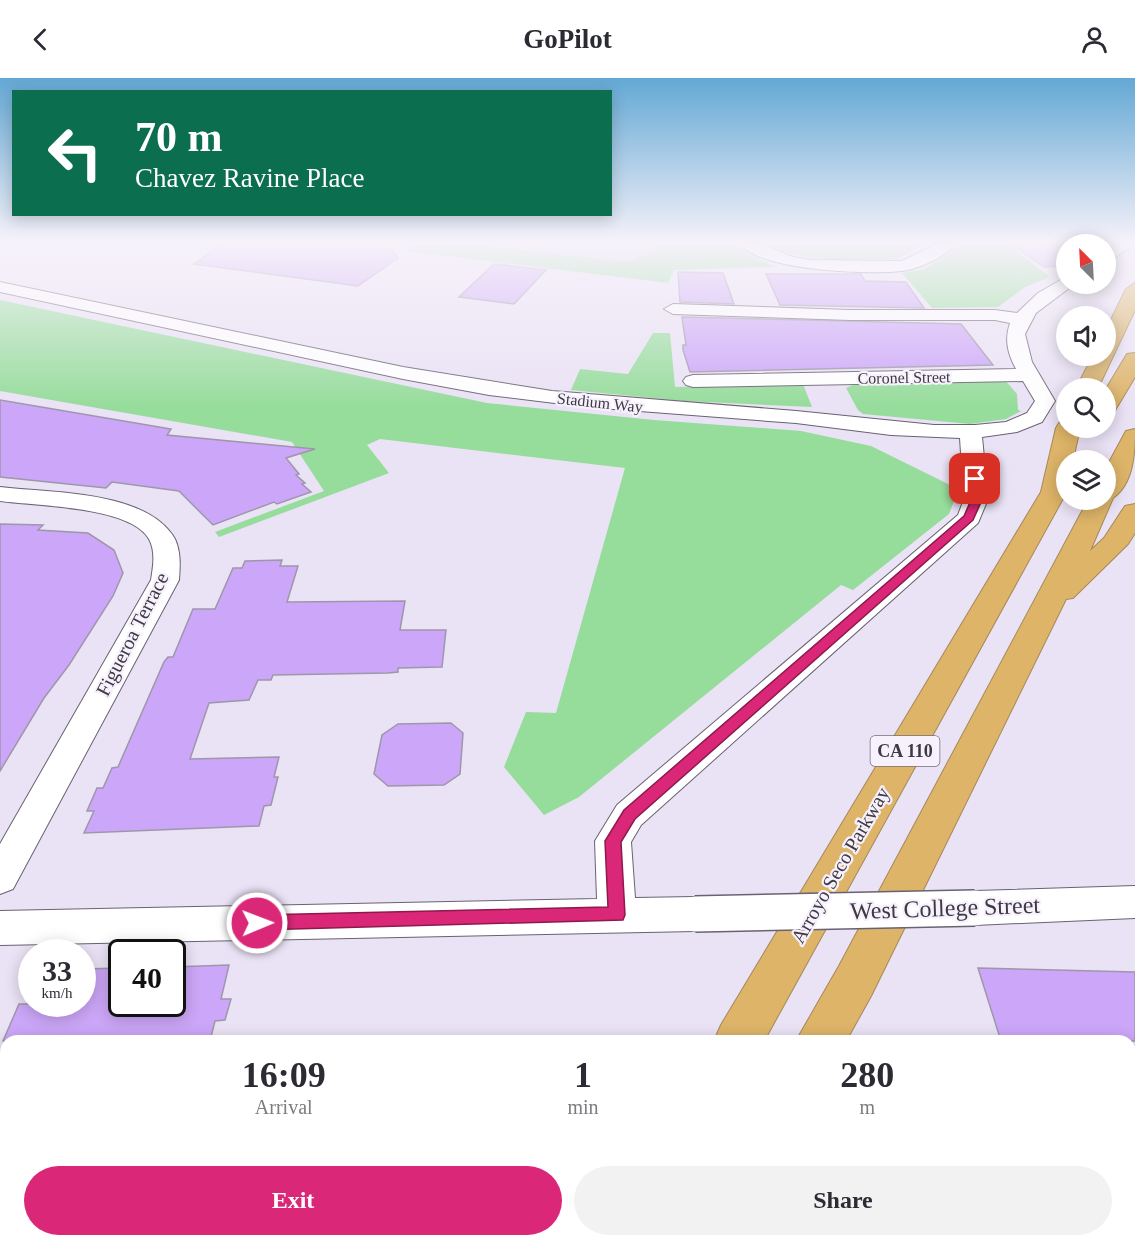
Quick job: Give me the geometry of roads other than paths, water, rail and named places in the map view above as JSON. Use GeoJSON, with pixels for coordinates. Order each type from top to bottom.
{"type":"FeatureCollection","features":[{"type":"Feature","properties":{"kind":"highway"},"geometry":{"type":"LineString","coordinates":[[1116,329],[1130,299]]}},
{"type":"Feature","properties":{"kind":"highway"},"geometry":{"type":"LineString","coordinates":[[1116,390],[1135,359]]}},
{"type":"Feature","properties":{"kind":"highway"},"geometry":{"type":"LineString","coordinates":[[1116,473],[1135,436]]}},
{"type":"Feature","properties":{"kind":"highway","name":"Arroyo Seco Parkway"},"geometry":{"type":"LineString","coordinates":[[748,1024],[1056,488]]}},
{"type":"Feature","properties":{"kind":"highway","name":"CA 110"},"geometry":{"type":"LineString","coordinates":[[823,1035],[861,970],[1096,510]]}},
{"type":"Feature","properties":{"kind":"highway"},"geometry":{"type":"LineString","coordinates":[[1045,607],[1114,544],[1135,512]]}},
{"type":"Feature","properties":{"kind":"highway"},"geometry":{"type":"LineString","coordinates":[[729,1035],[748,1024]]}},
{"type":"Feature","properties":{"kind":"street","name":"Stadium Way"},"geometry":{"type":"LineString","coordinates":[[54,299],[432,379],[516,393],[643,407],[971,434],[1012,429],[1036,419],[1045,408],[1046,401],[1020,359],[1014,337],[1019,319]]}},
{"type":"Feature","properties":{"kind":"street"},"geometry":{"type":"LineString","coordinates":[[673,309],[850,315],[995,315],[1019,319],[1041,299]]}},
{"type":"Feature","properties":{"kind":"street","name":"Coronel Street"},"geometry":{"type":"LineString","coordinates":[[843,422],[826,379],[1029,375]]}},
{"type":"Feature","properties":{"kind":"street"},"geometry":{"type":"LineString","coordinates":[[693,381],[826,379]]}},
{"type":"Feature","properties":{"kind":"street"},"geometry":{"type":"LineString","coordinates":[[617,915],[613,841],[629,815],[969,518],[976,500],[971,434]]}},
{"type":"Feature","properties":{"kind":"street","name":"Figueroa Terrace"},"geometry":{"type":"LineString","coordinates":[[0,494],[117,508],[141,518],[155,530],[165,545],[168,565],[165,580],[0,878]]}},
{"type":"Feature","properties":{"kind":"street","name":"West College Street"},"geometry":{"type":"LineString","coordinates":[[0,928],[975,908],[1135,902]]}}]}
